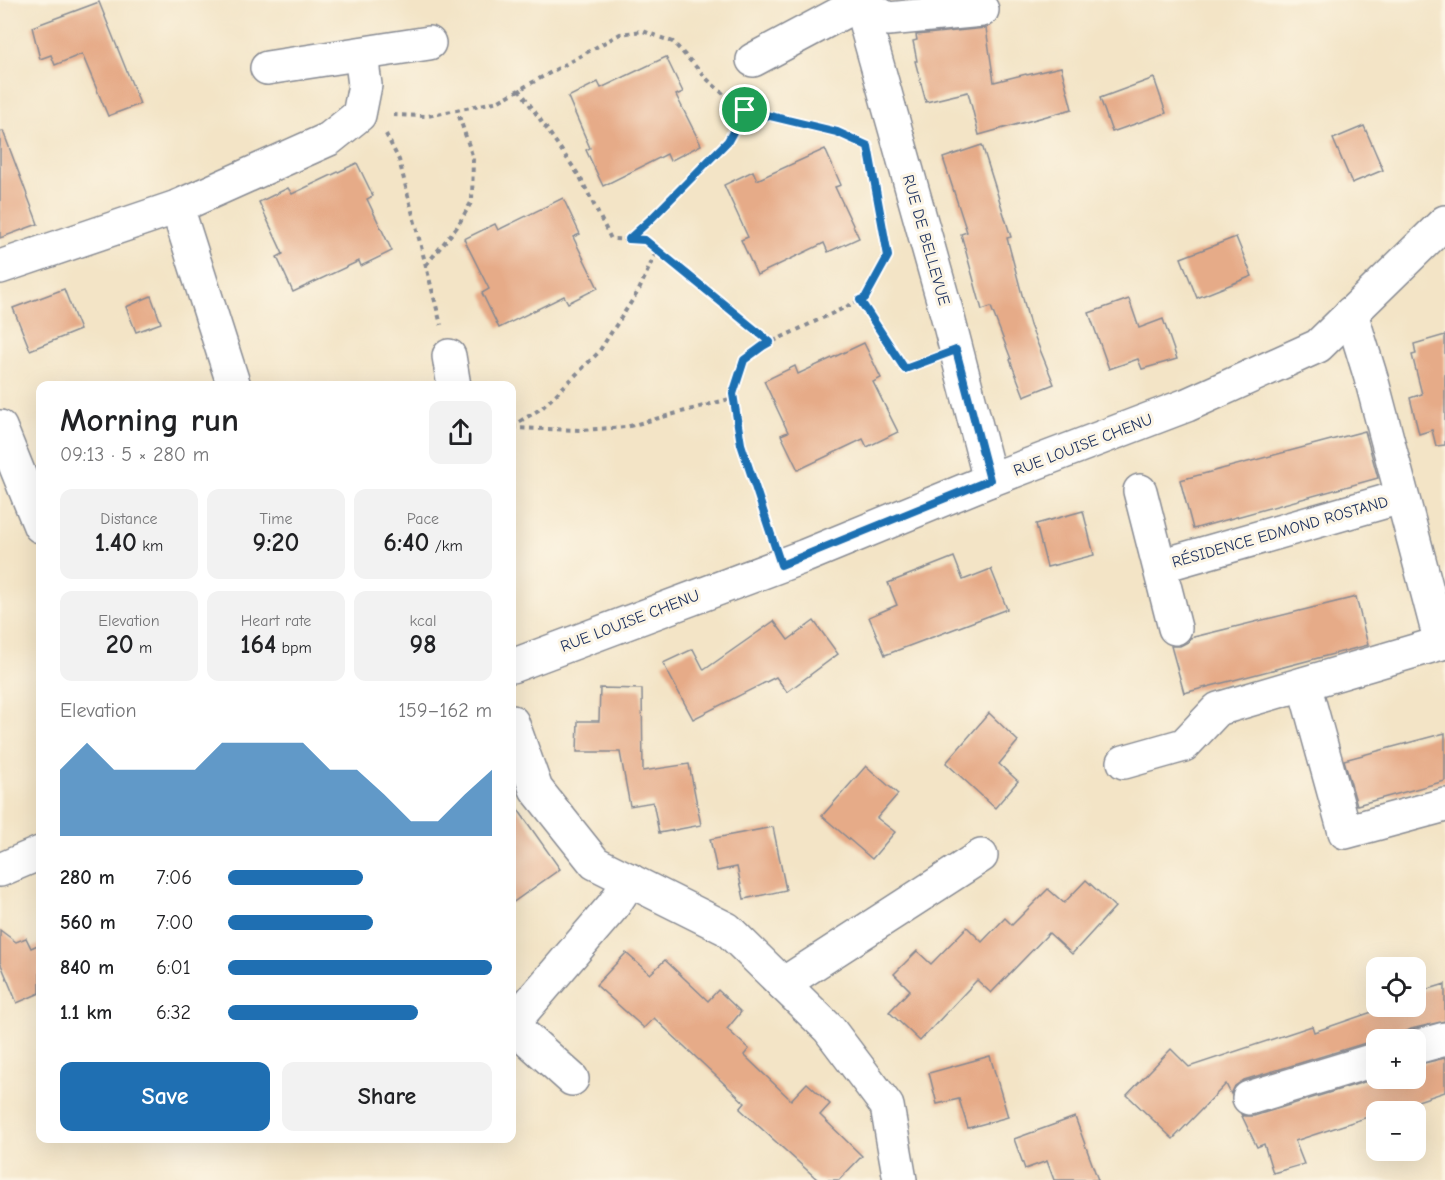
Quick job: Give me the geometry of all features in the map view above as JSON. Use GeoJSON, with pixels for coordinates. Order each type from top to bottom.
{"type":"FeatureCollection","features":[{"type":"Feature","properties":{"kind":"street"},"geometry":{"type":"LineString","coordinates":[[753,60],[860,1],[888,19],[982,10]]}},
{"type":"Feature","properties":{"kind":"street","name":"RUE DE BELLEVUE"},"geometry":{"type":"LineString","coordinates":[[860,1],[990,480]]}},
{"type":"Feature","properties":{"kind":"street"},"geometry":{"type":"LineString","coordinates":[[267,68],[429,44]]}},
{"type":"Feature","properties":{"kind":"street"},"geometry":{"type":"LineString","coordinates":[[0,267],[177,207],[329,139],[367,115],[361,54]]}},
{"type":"Feature","properties":{"kind":"street"},"geometry":{"type":"LineString","coordinates":[[177,207],[232,381]]}},
{"type":"Feature","properties":{"kind":"street","name":"RUE LOUISE CHENU"},"geometry":{"type":"LineString","coordinates":[[516,664],[781,565],[990,480],[1187,405],[1318,346],[1445,222]]}},
{"type":"Feature","properties":{"kind":"street","name":"RÉSIDENCE EDMOND ROSTAND"},"geometry":{"type":"LineString","coordinates":[[1124,762],[1184,746],[1218,709],[1443,642],[1351,313]]}},
{"type":"Feature","properties":{"kind":"street"},"geometry":{"type":"LineString","coordinates":[[0,427],[36,516]]}},
{"type":"Feature","properties":{"kind":"street","name":"RÉSIDENCE EDMOND ROSTAND"},"geometry":{"type":"LineString","coordinates":[[1140,491],[1175,628]]}},
{"type":"Feature","properties":{"kind":"street","name":"RÉSIDENCE EDMOND ROSTAND"},"geometry":{"type":"LineString","coordinates":[[1160,566],[1401,497]]}},
{"type":"Feature","properties":{"kind":"street"},"geometry":{"type":"LineString","coordinates":[[1304,684],[1345,832],[1445,806]]}},
{"type":"Feature","properties":{"kind":"street"},"geometry":{"type":"LineString","coordinates":[[516,733],[536,789],[595,863],[727,928],[829,1029],[887,1106],[900,1180]]}},
{"type":"Feature","properties":{"kind":"street"},"geometry":{"type":"LineString","coordinates":[[0,870],[36,855]]}},
{"type":"Feature","properties":{"kind":"street"},"geometry":{"type":"LineString","coordinates":[[783,984],[981,856]]}},
{"type":"Feature","properties":{"kind":"street"},"geometry":{"type":"LineString","coordinates":[[516,1020],[614,906],[630,880]]}},
{"type":"Feature","properties":{"kind":"street"},"geometry":{"type":"LineString","coordinates":[[516,1029],[572,1078]]}},
{"type":"Feature","properties":{"kind":"street"},"geometry":{"type":"LineString","coordinates":[[1426,1044],[1445,1039]]}},
{"type":"Feature","properties":{"kind":"street"},"geometry":{"type":"LineString","coordinates":[[1249,1098],[1366,1062]]}},
{"type":"Feature","properties":{"kind":"path"},"geometry":{"type":"LineString","coordinates":[[367,115],[428,116],[499,101],[620,34],[643,31],[674,42],[708,80],[740,109],[837,132],[868,146]]}},
{"type":"Feature","properties":{"kind":"path"},"geometry":{"type":"LineString","coordinates":[[519,89],[580,177],[611,239],[645,240],[770,342]]}},
{"type":"Feature","properties":{"kind":"path"},"geometry":{"type":"LineString","coordinates":[[425,265],[456,227],[472,201],[473,158],[457,110]]}},
{"type":"Feature","properties":{"kind":"path"},"geometry":{"type":"LineString","coordinates":[[629,239],[728,141],[745,110]]}},
{"type":"Feature","properties":{"kind":"path"},"geometry":{"type":"LineString","coordinates":[[367,115],[399,160],[452,371]]}},
{"type":"Feature","properties":{"kind":"path"},"geometry":{"type":"LineString","coordinates":[[781,565],[741,444],[733,394],[744,360],[763,346],[865,298],[888,256],[878,201]]}},
{"type":"Feature","properties":{"kind":"path"},"geometry":{"type":"LineString","coordinates":[[516,424],[542,408],[598,353],[639,290],[657,250]]}},
{"type":"Feature","properties":{"kind":"path"},"geometry":{"type":"LineString","coordinates":[[860,300],[905,369],[956,350]]}},
{"type":"Feature","properties":{"kind":"path"},"geometry":{"type":"LineString","coordinates":[[516,427],[582,430],[626,428],[734,398]]}},
{"type":"Feature","properties":{"kind":"building"},"geometry":{"type":"Polygon","coordinates":[[[99,2],[140,104],[108,116],[82,54],[55,65],[51,55],[40,59],[32,27],[99,2]]]}},
{"type":"Feature","properties":{"kind":"building"},"geometry":{"type":"Polygon","coordinates":[[[986,28],[994,82],[1061,67],[1072,109],[979,135],[968,92],[926,102],[915,61],[917,61],[913,41],[917,40],[916,35],[986,28]]]}},
{"type":"Feature","properties":{"kind":"building"},"geometry":{"type":"Polygon","coordinates":[[[666,57],[683,92],[676,95],[701,145],[670,161],[667,154],[603,186],[586,150],[590,148],[568,97],[598,82],[601,88],[666,57]]]}},
{"type":"Feature","properties":{"kind":"building"},"geometry":{"type":"Polygon","coordinates":[[[1154,78],[1166,113],[1112,132],[1100,98],[1154,78]]]}},
{"type":"Feature","properties":{"kind":"building"},"geometry":{"type":"Polygon","coordinates":[[[1364,126],[1383,170],[1352,183],[1333,139],[1364,126]]]}},
{"type":"Feature","properties":{"kind":"building"},"geometry":{"type":"Polygon","coordinates":[[[3,131],[38,224],[0,238],[0,132],[3,131]]]}},
{"type":"Feature","properties":{"kind":"building"},"geometry":{"type":"Polygon","coordinates":[[[982,145],[1011,237],[1007,238],[1030,325],[1054,384],[1024,396],[991,307],[982,310],[961,234],[967,232],[943,158],[982,145]]]}},
{"type":"Feature","properties":{"kind":"building"},"geometry":{"type":"Polygon","coordinates":[[[825,149],[841,185],[835,187],[859,238],[828,252],[824,243],[757,275],[741,240],[748,237],[724,185],[753,171],[757,180],[825,149]]]}},
{"type":"Feature","properties":{"kind":"building"},"geometry":{"type":"Polygon","coordinates":[[[357,163],[373,196],[367,199],[392,251],[361,266],[359,261],[293,292],[277,257],[283,254],[259,202],[288,188],[292,194],[357,163]]]}},
{"type":"Feature","properties":{"kind":"building"},"geometry":{"type":"Polygon","coordinates":[[[563,198],[580,234],[573,237],[598,288],[568,303],[564,296],[499,328],[482,293],[489,289],[464,239],[495,224],[498,230],[563,198]]]}},
{"type":"Feature","properties":{"kind":"building"},"geometry":{"type":"Polygon","coordinates":[[[1236,237],[1252,276],[1197,298],[1181,258],[1236,237]]]}},
{"type":"Feature","properties":{"kind":"building"},"geometry":{"type":"Polygon","coordinates":[[[64,289],[80,330],[30,350],[13,308],[64,289]]]}},
{"type":"Feature","properties":{"kind":"building"},"geometry":{"type":"Polygon","coordinates":[[[151,296],[161,323],[136,332],[126,307],[151,296]]]}},
{"type":"Feature","properties":{"kind":"building"},"geometry":{"type":"Polygon","coordinates":[[[1129,299],[1139,328],[1163,319],[1177,359],[1142,369],[1138,359],[1109,369],[1089,313],[1129,299]]]}},
{"type":"Feature","properties":{"kind":"building"},"geometry":{"type":"Polygon","coordinates":[[[1445,335],[1445,445],[1436,446],[1432,430],[1419,434],[1410,398],[1422,394],[1412,355],[1416,354],[1414,344],[1445,335]]]}},
{"type":"Feature","properties":{"kind":"building"},"geometry":{"type":"Polygon","coordinates":[[[864,343],[881,378],[873,382],[898,432],[867,447],[863,439],[798,470],[781,435],[788,432],[764,381],[795,366],[798,374],[864,343]]]}},
{"type":"Feature","properties":{"kind":"building"},"geometry":{"type":"Polygon","coordinates":[[[1365,431],[1378,478],[1193,529],[1180,480],[1365,431]]]}},
{"type":"Feature","properties":{"kind":"building"},"geometry":{"type":"Polygon","coordinates":[[[1083,511],[1094,555],[1047,567],[1036,524],[1083,511]]]}},
{"type":"Feature","properties":{"kind":"building"},"geometry":{"type":"Polygon","coordinates":[[[954,557],[963,580],[991,569],[1007,609],[885,655],[869,617],[897,605],[888,583],[954,557]]]}},
{"type":"Feature","properties":{"kind":"building"},"geometry":{"type":"Polygon","coordinates":[[[1356,597],[1368,645],[1184,693],[1171,646],[1180,646],[1188,642],[1190,638],[1356,597]]]}},
{"type":"Feature","properties":{"kind":"building"},"geometry":{"type":"Polygon","coordinates":[[[774,621],[788,640],[814,621],[838,654],[787,692],[776,677],[693,719],[663,663],[693,649],[704,670],[774,621]]]}},
{"type":"Feature","properties":{"kind":"building"},"geometry":{"type":"Polygon","coordinates":[[[600,688],[642,689],[643,771],[689,764],[701,825],[659,833],[653,802],[630,806],[620,752],[577,752],[578,721],[599,721],[600,688]]]}},
{"type":"Feature","properties":{"kind":"building"},"geometry":{"type":"Polygon","coordinates":[[[989,713],[1018,741],[999,764],[1018,781],[995,808],[946,763],[989,713]]]}},
{"type":"Feature","properties":{"kind":"building"},"geometry":{"type":"Polygon","coordinates":[[[1445,733],[1445,781],[1357,805],[1344,760],[1445,733]]]}},
{"type":"Feature","properties":{"kind":"building"},"geometry":{"type":"Polygon","coordinates":[[[866,766],[898,794],[877,818],[895,832],[872,859],[822,816],[866,766]]]}},
{"type":"Feature","properties":{"kind":"building"},"geometry":{"type":"Polygon","coordinates":[[[516,807],[560,869],[516,900],[516,807]]]}},
{"type":"Feature","properties":{"kind":"building"},"geometry":{"type":"Polygon","coordinates":[[[773,827],[786,890],[744,899],[737,867],[717,871],[710,839],[773,827]]]}},
{"type":"Feature","properties":{"kind":"building"},"geometry":{"type":"Polygon","coordinates":[[[1086,880],[1115,907],[1072,954],[1049,933],[991,993],[977,980],[920,1041],[889,1012],[910,990],[894,974],[917,951],[931,964],[967,927],[982,942],[1005,918],[1012,925],[1048,889],[1064,903],[1086,880]]]}},
{"type":"Feature","properties":{"kind":"building"},"geometry":{"type":"Polygon","coordinates":[[[0,930],[16,942],[26,938],[31,948],[36,946],[36,995],[17,1003],[0,962],[0,930]]]}},
{"type":"Feature","properties":{"kind":"building"},"geometry":{"type":"Polygon","coordinates":[[[626,953],[650,974],[665,960],[708,1001],[718,990],[741,1012],[727,1029],[749,1049],[744,1055],[791,1100],[807,1083],[830,1104],[820,1115],[862,1156],[839,1180],[818,1180],[740,1109],[745,1103],[654,1018],[644,1028],[596,985],[626,953]]]}},
{"type":"Feature","properties":{"kind":"building"},"geometry":{"type":"Polygon","coordinates":[[[1445,984],[1445,1021],[1411,1029],[1366,1029],[1366,1043],[1244,1080],[1235,1086],[1231,1094],[1226,1084],[1173,1139],[1127,1095],[1171,1049],[1189,1067],[1312,1026],[1314,1032],[1366,1014],[1366,1017],[1426,1017],[1426,990],[1445,984]]]}},
{"type":"Feature","properties":{"kind":"building"},"geometry":{"type":"Polygon","coordinates":[[[990,1056],[1008,1117],[968,1128],[959,1099],[937,1104],[929,1073],[990,1056]]]}},
{"type":"Feature","properties":{"kind":"building"},"geometry":{"type":"Polygon","coordinates":[[[1445,1058],[1445,1092],[1418,1101],[1366,1101],[1366,1118],[1295,1141],[1304,1164],[1273,1173],[1264,1144],[1257,1147],[1241,1114],[1254,1116],[1366,1081],[1366,1089],[1426,1089],[1426,1063],[1445,1058]]]}},
{"type":"Feature","properties":{"kind":"building"},"geometry":{"type":"Polygon","coordinates":[[[1075,1117],[1098,1180],[1054,1180],[1047,1161],[1025,1169],[1014,1139],[1075,1117]]]}},
{"type":"Feature","properties":{"kind":"route"},"geometry":{"type":"LineString","coordinates":[[745,110],[837,132],[868,146],[888,256],[865,298],[860,300],[905,369],[956,350],[990,480],[781,565],[741,444],[733,394],[744,360],[770,342],[645,240],[629,239],[728,141],[745,110]]}}]}
